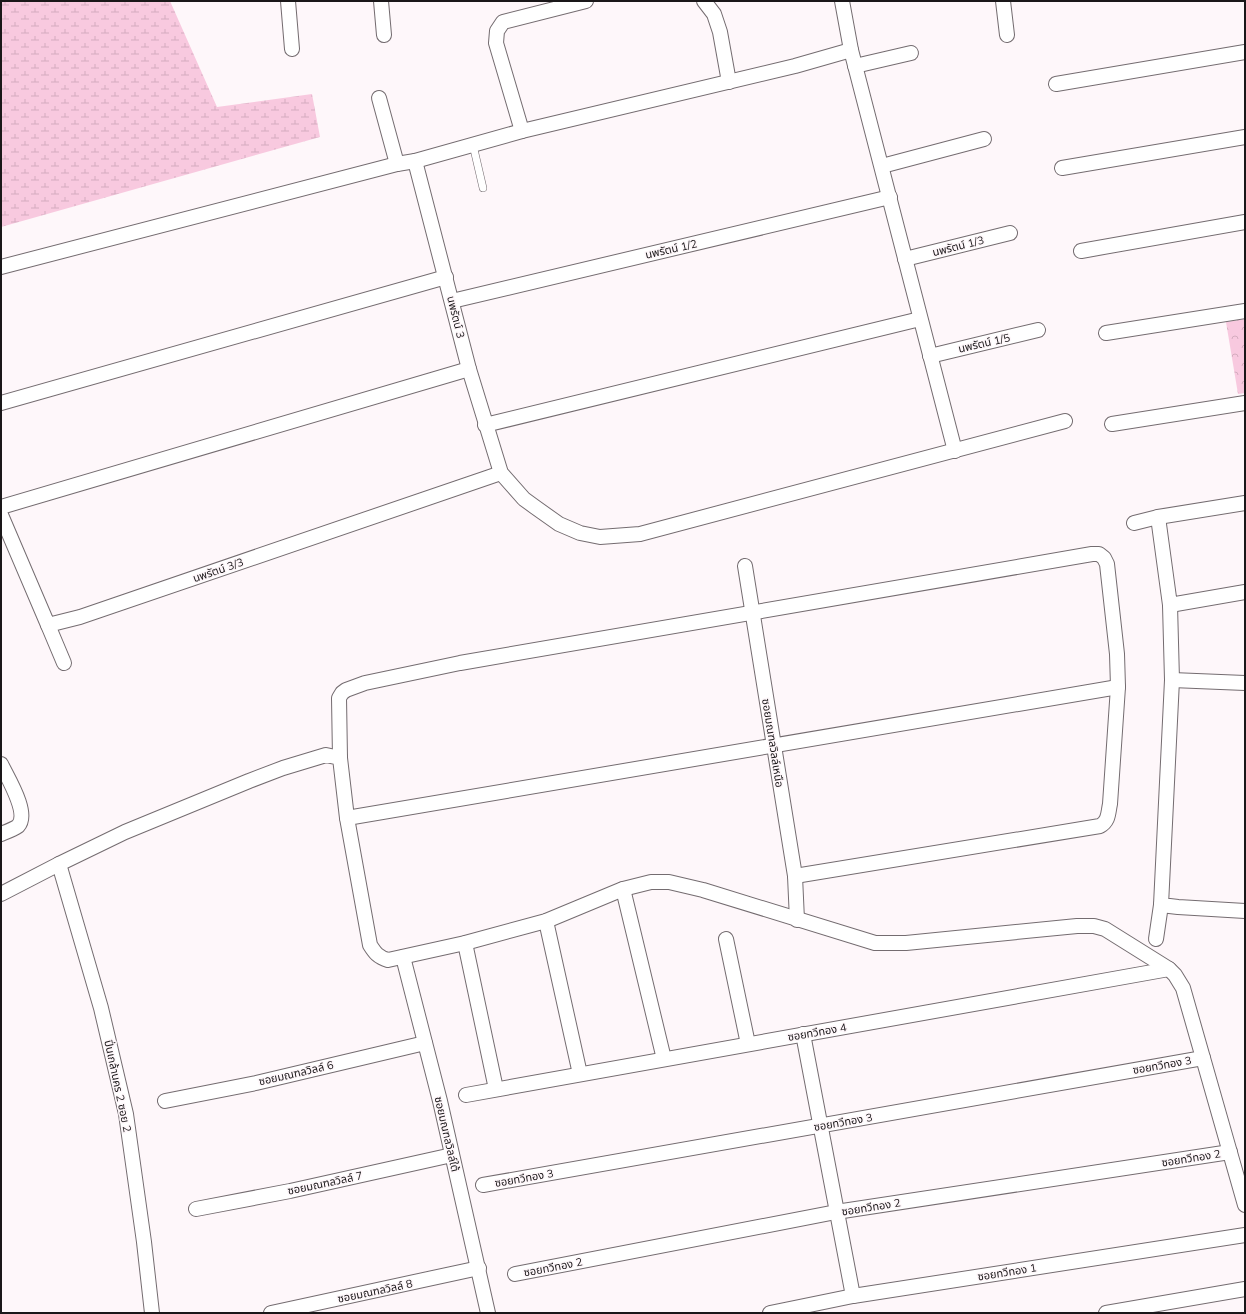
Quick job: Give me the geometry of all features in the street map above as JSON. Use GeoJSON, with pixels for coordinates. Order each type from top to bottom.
{"type":"FeatureCollection","features":[{"type":"Feature","properties":{"kind":"street"},"geometry":{"type":"LineString","coordinates":[[288,1],[292,49]]}},
{"type":"Feature","properties":{"kind":"street"},"geometry":{"type":"LineString","coordinates":[[381,1],[384,35]]}},
{"type":"Feature","properties":{"kind":"street"},"geometry":{"type":"LineString","coordinates":[[522,131],[496,43],[497,31],[503,22],[586,1]]}},
{"type":"Feature","properties":{"kind":"street"},"geometry":{"type":"LineString","coordinates":[[704,1],[714,14],[720,32],[729,82]]}},
{"type":"Feature","properties":{"kind":"street"},"geometry":{"type":"LineString","coordinates":[[842,1],[855,66],[955,450]]}},
{"type":"Feature","properties":{"kind":"street"},"geometry":{"type":"LineString","coordinates":[[1003,1],[1007,35]]}},
{"type":"Feature","properties":{"kind":"street"},"geometry":{"type":"LineString","coordinates":[[1,267],[397,164],[415,161],[522,131],[795,66],[851,50]]}},
{"type":"Feature","properties":{"kind":"street"},"geometry":{"type":"LineString","coordinates":[[1056,84],[1245,52]]}},
{"type":"Feature","properties":{"kind":"street"},"geometry":{"type":"LineString","coordinates":[[855,66],[911,53]]}},
{"type":"Feature","properties":{"kind":"street"},"geometry":{"type":"LineString","coordinates":[[379,98],[397,164]]}},
{"type":"Feature","properties":{"kind":"street"},"geometry":{"type":"LineString","coordinates":[[1062,168],[1245,137]]}},
{"type":"Feature","properties":{"kind":"street"},"geometry":{"type":"LineString","coordinates":[[882,166],[984,139]]}},
{"type":"Feature","properties":{"kind":"street","name":"นพรัตน์ 3"},"geometry":{"type":"LineString","coordinates":[[415,161],[469,369],[501,473]]}},
{"type":"Feature","properties":{"kind":"street","name":"นพรัตน์ 1/2"},"geometry":{"type":"LineString","coordinates":[[452,301],[890,197]]}},
{"type":"Feature","properties":{"kind":"street"},"geometry":{"type":"LineString","coordinates":[[1081,251],[1245,222]]}},
{"type":"Feature","properties":{"kind":"street","name":"นพรัตน์ 1/3"},"geometry":{"type":"LineString","coordinates":[[905,259],[1010,233]]}},
{"type":"Feature","properties":{"kind":"street"},"geometry":{"type":"LineString","coordinates":[[1,403],[446,277]]}},
{"type":"Feature","properties":{"kind":"street"},"geometry":{"type":"LineString","coordinates":[[1106,333],[1245,311]]}},
{"type":"Feature","properties":{"kind":"street"},"geometry":{"type":"LineString","coordinates":[[485,425],[920,319]]}},
{"type":"Feature","properties":{"kind":"street","name":"นพรัตน์ 1/5"},"geometry":{"type":"LineString","coordinates":[[930,356],[1038,330]]}},
{"type":"Feature","properties":{"kind":"street"},"geometry":{"type":"LineString","coordinates":[[1,507],[469,369]]}},
{"type":"Feature","properties":{"kind":"street"},"geometry":{"type":"LineString","coordinates":[[1112,424],[1245,403]]}},
{"type":"Feature","properties":{"kind":"street"},"geometry":{"type":"LineString","coordinates":[[501,473],[524,498],[559,524],[580,533],[600,537],[640,534],[1065,422]]}},
{"type":"Feature","properties":{"kind":"street","name":"นพรัตน์ 3/3"},"geometry":{"type":"LineString","coordinates":[[48,625],[80,617],[501,473]]}},
{"type":"Feature","properties":{"kind":"street"},"geometry":{"type":"LineString","coordinates":[[1134,523],[1158,517],[1245,503]]}},
{"type":"Feature","properties":{"kind":"street"},"geometry":{"type":"LineString","coordinates":[[1,515],[64,663]]}},
{"type":"Feature","properties":{"kind":"street"},"geometry":{"type":"LineString","coordinates":[[1156,939],[1161,905],[1172,680],[1170,605],[1158,517]]}},
{"type":"Feature","properties":{"kind":"street"},"geometry":{"type":"LineString","coordinates":[[795,876],[1100,826],[1105,823],[1108,818],[1110,804],[1118,687],[1117,654],[1110,588],[1107,564],[1104,558],[1099,554],[1092,554],[460,663],[354,686],[342,693],[339,698],[340,758],[347,818],[370,945],[375,954],[380,958],[388,960],[403,957],[546,922],[623,889],[651,882],[669,882],[703,890],[875,943],[890,944],[1077,926],[1094,926],[1105,929],[1169,969],[1175,975],[1183,988],[1245,1205]]}},
{"type":"Feature","properties":{"kind":"street","name":"ซอยมณฑลวิลล์เหนือ"},"geometry":{"type":"LineString","coordinates":[[745,566],[795,876],[798,920]]}},
{"type":"Feature","properties":{"kind":"street"},"geometry":{"type":"LineString","coordinates":[[1170,605],[1245,592]]}},
{"type":"Feature","properties":{"kind":"street"},"geometry":{"type":"LineString","coordinates":[[1172,680],[1245,683]]}},
{"type":"Feature","properties":{"kind":"street"},"geometry":{"type":"LineString","coordinates":[[347,818],[1118,687]]}},
{"type":"Feature","properties":{"kind":"street"},"geometry":{"type":"LineString","coordinates":[[1,894],[125,832],[283,768],[326,755],[340,758]]}},
{"type":"Feature","properties":{"kind":"street"},"geometry":{"type":"LineString","coordinates":[[1,764],[21,807],[22,817],[18,826],[1,834]]}},
{"type":"Feature","properties":{"kind":"street","name":"ปิ่นเกล้านคร 2 ซอย 2"},"geometry":{"type":"LineString","coordinates":[[59,864],[101,1008],[126,1114],[144,1242],[152,1313]]}},
{"type":"Feature","properties":{"kind":"street"},"geometry":{"type":"LineString","coordinates":[[623,889],[664,1059]]}},
{"type":"Feature","properties":{"kind":"street"},"geometry":{"type":"LineString","coordinates":[[1161,905],[1245,911]]}},
{"type":"Feature","properties":{"kind":"street"},"geometry":{"type":"LineString","coordinates":[[546,922],[580,1074]]}},
{"type":"Feature","properties":{"kind":"street"},"geometry":{"type":"LineString","coordinates":[[726,939],[748,1044]]}},
{"type":"Feature","properties":{"kind":"street"},"geometry":{"type":"LineString","coordinates":[[464,943],[496,1089]]}},
{"type":"Feature","properties":{"kind":"street","name":"ซอยมณฑลวิลล์ใต้"},"geometry":{"type":"LineString","coordinates":[[403,957],[479,1268],[488,1313]]}},
{"type":"Feature","properties":{"kind":"street","name":"ซอยทวีทอง 4"},"geometry":{"type":"LineString","coordinates":[[466,1095],[1169,969]]}},
{"type":"Feature","properties":{"kind":"street"},"geometry":{"type":"LineString","coordinates":[[803,1034],[853,1296]]}},
{"type":"Feature","properties":{"kind":"street","name":"ซอยมณฑลวิลล์ 6"},"geometry":{"type":"LineString","coordinates":[[165,1101],[256,1083],[425,1043]]}},
{"type":"Feature","properties":{"kind":"street","name":"ซอยทวีทอง 3"},"geometry":{"type":"LineString","coordinates":[[483,1185],[1203,1058]]}},
{"type":"Feature","properties":{"kind":"street","name":"ซอยทวีทอง 2"},"geometry":{"type":"LineString","coordinates":[[515,1274],[836,1212],[1230,1152]]}},
{"type":"Feature","properties":{"kind":"street","name":"ซอยมณฑลวิลล์ 7"},"geometry":{"type":"LineString","coordinates":[[196,1209],[290,1191],[452,1156]]}},
{"type":"Feature","properties":{"kind":"street","name":"ซอยทวีทอง 1"},"geometry":{"type":"LineString","coordinates":[[770,1313],[853,1296],[1245,1235]]}},
{"type":"Feature","properties":{"kind":"street","name":"ซอยมณฑลวิลล์ 8"},"geometry":{"type":"LineString","coordinates":[[271,1313],[287,1311],[479,1268]]}},
{"type":"Feature","properties":{"kind":"street"},"geometry":{"type":"LineString","coordinates":[[1106,1313],[1162,1308],[1245,1289]]}},
{"type":"Feature","properties":{"kind":"lane"},"geometry":{"type":"LineString","coordinates":[[473,145],[483,188]]}},
{"type":"Feature","properties":{"kind":"green space"},"geometry":{"type":"Polygon","coordinates":[[[1,1],[170,1],[217,107],[312,94],[320,137],[1,227],[1,1]]]}},
{"type":"Feature","properties":{"kind":"green space"},"geometry":{"type":"Polygon","coordinates":[[[1245,319],[1245,393],[1238,394],[1226,322],[1245,319]]]}}]}
